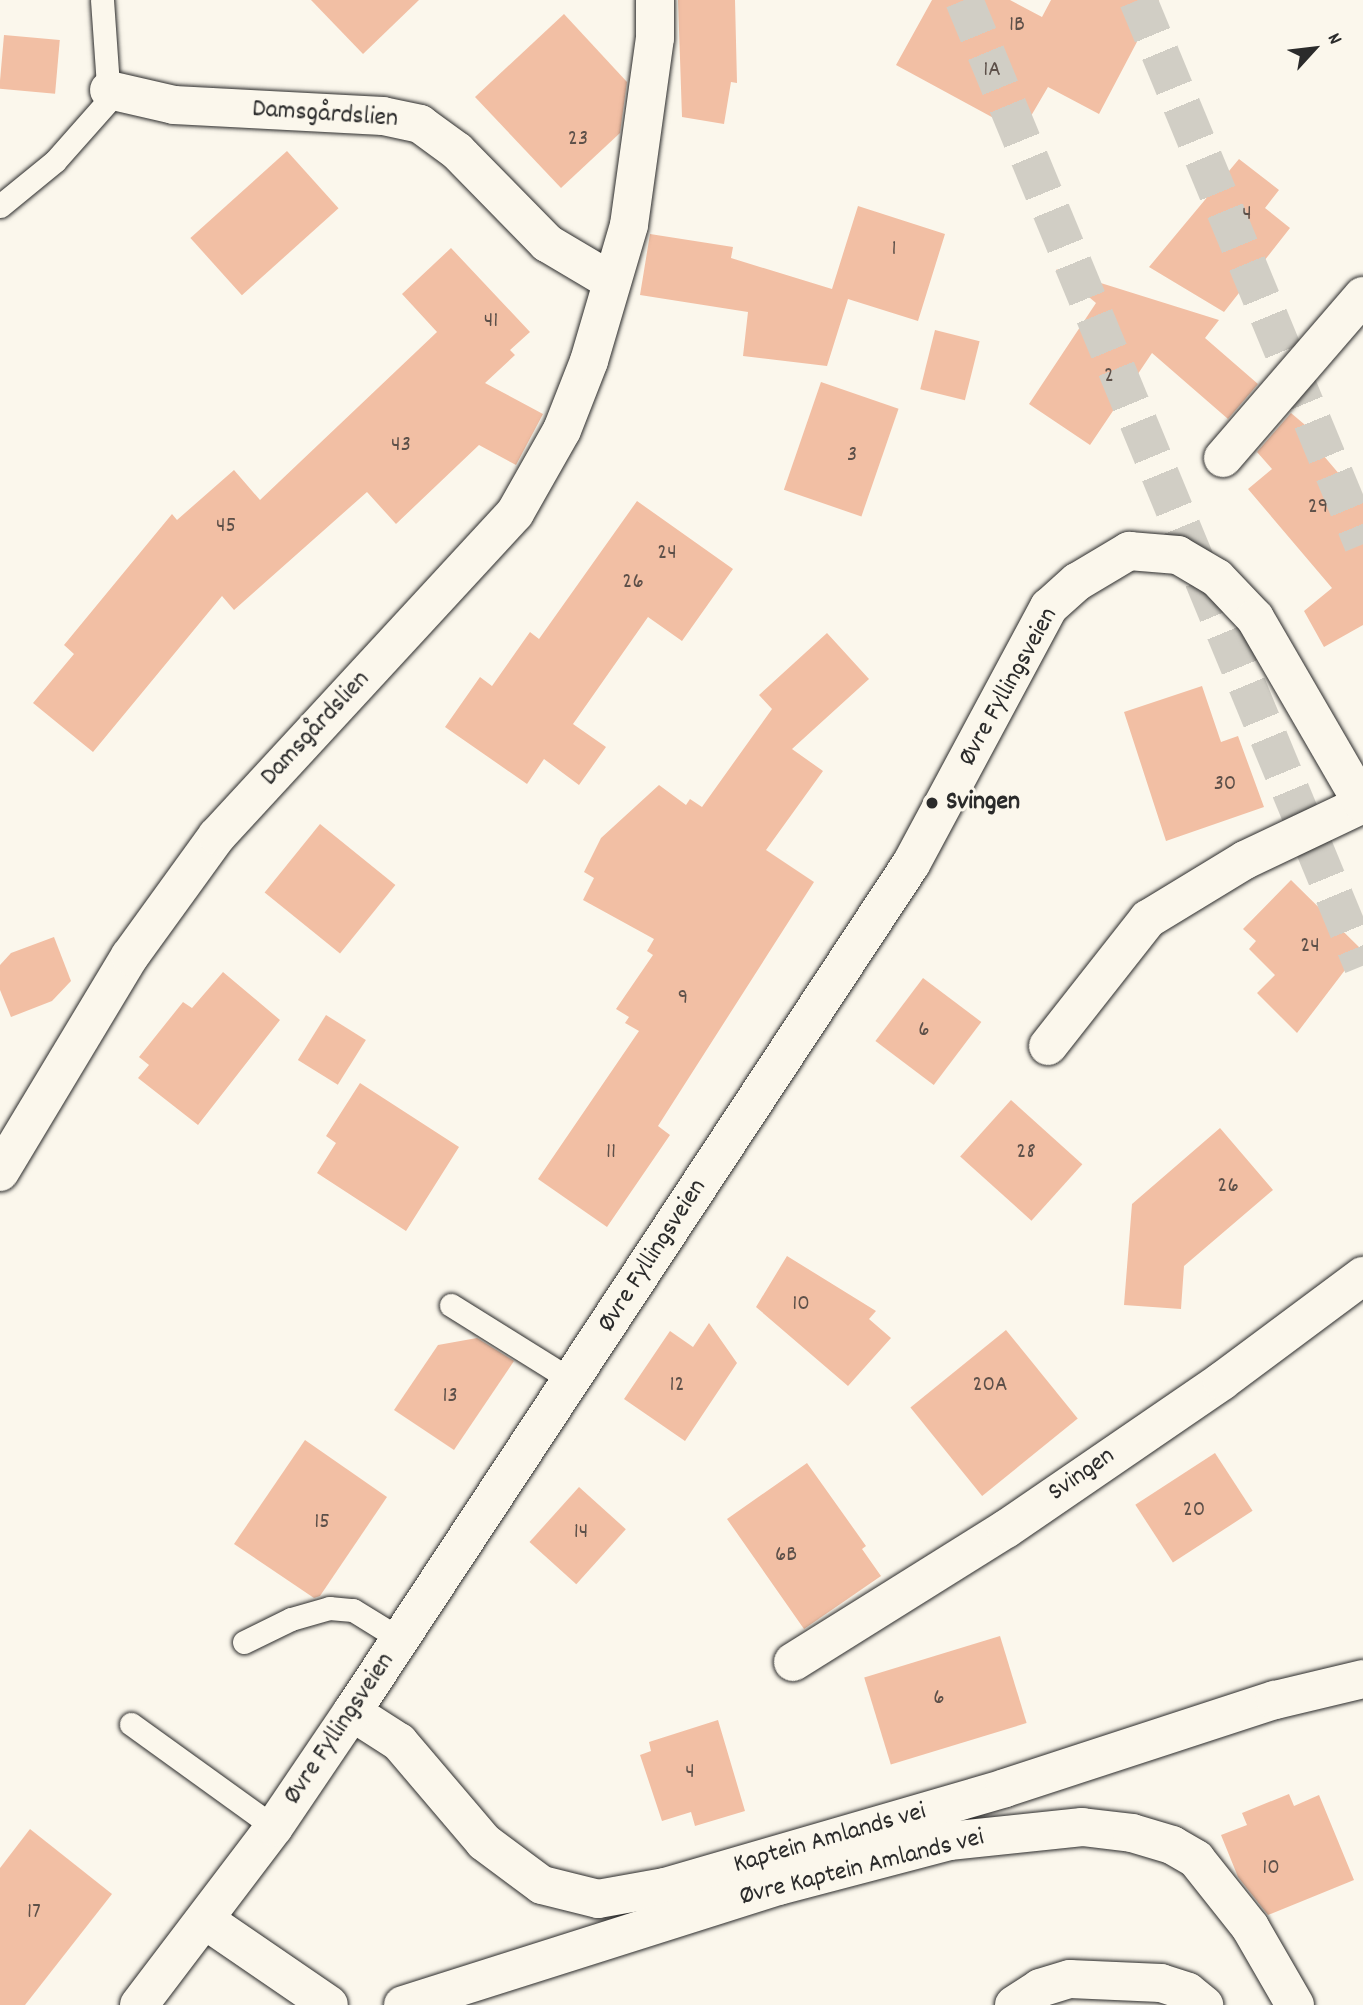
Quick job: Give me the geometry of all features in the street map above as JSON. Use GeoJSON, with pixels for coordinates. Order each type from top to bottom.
{"type":"FeatureCollection","features":[{"type":"Feature","properties":{"kind":"street","name":"Damsgårdslien"},"geometry":{"type":"LineString","coordinates":[[0,1172],[130,956],[217,836],[515,513],[562,430],[589,361],[629,225],[655,38],[655,0]]}},
{"type":"Feature","properties":{"kind":"street","name":"Damsgårdslien"},"geometry":{"type":"LineString","coordinates":[[109,90],[174,105],[383,116],[420,124],[457,151],[547,243],[611,281]]}},
{"type":"Feature","properties":{"kind":"street"},"geometry":{"type":"LineString","coordinates":[[1223,458],[1363,296]]}},
{"type":"Feature","properties":{"kind":"street","name":"Øvre Fyllingsveien"},"geometry":{"type":"LineString","coordinates":[[139,2005],[274,1827],[352,1712],[911,864],[1049,607],[1077,582],[1129,551],[1178,555],[1217,578],[1255,618],[1363,804]]}},
{"type":"Feature","properties":{"kind":"street"},"geometry":{"type":"LineString","coordinates":[[1048,1046],[1148,919],[1245,860],[1363,804]]}},
{"type":"Feature","properties":{"kind":"street","name":"Svingen"},"geometry":{"type":"LineString","coordinates":[[793,1662],[1006,1529],[1222,1381],[1363,1276]]}},
{"type":"Feature","properties":{"kind":"street","name":"Kaptein Amlands vei"},"geometry":{"type":"LineString","coordinates":[[352,1712],[398,1742],[484,1842],[541,1885],[598,1899],[665,1887],[1004,1788],[1275,1700],[1363,1679]]}},
{"type":"Feature","properties":{"kind":"street","name":"Øvre Kaptein Amlands vei"},"geometry":{"type":"LineString","coordinates":[[403,2005],[779,1886],[949,1841],[1082,1827],[1132,1833],[1172,1846],[1196,1859],[1250,1927],[1294,2005]]}},
{"type":"Feature","properties":{"kind":"street"},"geometry":{"type":"LineString","coordinates":[[205,1920],[329,2005]]}},
{"type":"Feature","properties":{"kind":"street"},"geometry":{"type":"LineString","coordinates":[[1014,2005],[1040,1988],[1083,1979],[1161,1983],[1188,1992],[1204,2005]]}},
{"type":"Feature","properties":{"kind":"lane"},"geometry":{"type":"LineString","coordinates":[[0,206],[89,127],[109,100],[102,0]]}},
{"type":"Feature","properties":{"kind":"lane"},"geometry":{"type":"LineString","coordinates":[[451,1305],[571,1380]]}},
{"type":"Feature","properties":{"kind":"lane"},"geometry":{"type":"LineString","coordinates":[[244,1642],[291,1619],[329,1608],[353,1610],[400,1639]]}},
{"type":"Feature","properties":{"kind":"lane"},"geometry":{"type":"LineString","coordinates":[[131,1724],[274,1827]]}},
{"type":"Feature","properties":{"kind":"building"},"geometry":{"type":"Polygon","coordinates":[[[311,0],[419,0],[363,54],[311,0]]]}},
{"type":"Feature","properties":{"kind":"building"},"geometry":{"type":"Polygon","coordinates":[[[678,0],[735,0],[737,83],[731,82],[724,124],[682,117],[678,0]]]}},
{"type":"Feature","properties":{"kind":"building"},"geometry":{"type":"Polygon","coordinates":[[[932,0],[1010,0],[1042,17],[1051,0],[1159,0],[1099,114],[1048,87],[1021,133],[896,65],[932,0]]]}},
{"type":"Feature","properties":{"kind":"building"},"geometry":{"type":"Polygon","coordinates":[[[564,14],[627,82],[620,133],[561,188],[475,97],[564,14]]]}},
{"type":"Feature","properties":{"kind":"building"},"geometry":{"type":"Polygon","coordinates":[[[4,35],[60,40],[55,94],[0,89],[4,35]]]}},
{"type":"Feature","properties":{"kind":"building"},"geometry":{"type":"Polygon","coordinates":[[[287,151],[339,208],[242,295],[190,238],[287,151]]]}},
{"type":"Feature","properties":{"kind":"building"},"geometry":{"type":"Polygon","coordinates":[[[1239,159],[1279,190],[1265,208],[1290,228],[1224,312],[1149,267],[1239,159]]]}},
{"type":"Feature","properties":{"kind":"building"},"geometry":{"type":"Polygon","coordinates":[[[858,206],[945,234],[918,321],[848,299],[827,366],[743,356],[748,312],[640,295],[650,234],[733,247],[731,258],[832,289],[858,206]]]}},
{"type":"Feature","properties":{"kind":"building"},"geometry":{"type":"Polygon","coordinates":[[[451,248],[530,332],[510,350],[515,355],[485,383],[543,414],[516,465],[479,445],[396,524],[367,492],[234,610],[222,596],[93,752],[33,703],[74,654],[64,645],[172,514],[177,520],[234,470],[260,500],[437,332],[402,294],[451,248]]]}},
{"type":"Feature","properties":{"kind":"building"},"geometry":{"type":"Polygon","coordinates":[[[1056,269],[1219,320],[1205,338],[1258,384],[1228,419],[1152,353],[1090,445],[1029,404],[1096,303],[1056,269]]]}},
{"type":"Feature","properties":{"kind":"building"},"geometry":{"type":"Polygon","coordinates":[[[935,330],[980,341],[965,400],[920,389],[935,330]]]}},
{"type":"Feature","properties":{"kind":"building"},"geometry":{"type":"Polygon","coordinates":[[[821,382],[899,409],[861,516],[784,490],[821,382]]]}},
{"type":"Feature","properties":{"kind":"building"},"geometry":{"type":"Polygon","coordinates":[[[1291,413],[1311,430],[1306,435],[1363,502],[1363,625],[1324,647],[1304,611],[1332,588],[1248,489],[1272,469],[1257,452],[1291,413]]]}},
{"type":"Feature","properties":{"kind":"building"},"geometry":{"type":"Polygon","coordinates":[[[637,501],[733,569],[682,641],[648,617],[573,724],[606,747],[579,785],[544,759],[527,784],[445,727],[480,677],[492,686],[530,632],[539,639],[637,501]]]}},
{"type":"Feature","properties":{"kind":"building"},"geometry":{"type":"Polygon","coordinates":[[[827,633],[869,679],[792,749],[823,771],[766,850],[814,882],[658,1126],[670,1135],[607,1227],[538,1179],[639,1031],[625,1023],[629,1017],[616,1009],[653,955],[647,951],[654,939],[583,900],[594,878],[584,872],[601,838],[659,785],[686,805],[690,799],[702,807],[772,709],[759,695],[827,633]]]}},
{"type":"Feature","properties":{"kind":"building"},"geometry":{"type":"Polygon","coordinates":[[[1202,686],[1221,742],[1238,736],[1264,807],[1166,841],[1124,712],[1202,686]]]}},
{"type":"Feature","properties":{"kind":"building"},"geometry":{"type":"Polygon","coordinates":[[[320,824],[395,885],[340,953],[265,892],[320,824]]]}},
{"type":"Feature","properties":{"kind":"building"},"geometry":{"type":"Polygon","coordinates":[[[1291,880],[1361,949],[1297,1033],[1257,993],[1275,975],[1249,949],[1256,941],[1243,929],[1291,880]]]}},
{"type":"Feature","properties":{"kind":"building"},"geometry":{"type":"Polygon","coordinates":[[[54,937],[71,981],[52,1001],[11,1017],[0,990],[0,965],[11,953],[54,937]]]}},
{"type":"Feature","properties":{"kind":"building"},"geometry":{"type":"Polygon","coordinates":[[[223,972],[280,1020],[198,1125],[138,1078],[149,1065],[139,1057],[183,1002],[192,1008],[223,972]]]}},
{"type":"Feature","properties":{"kind":"building"},"geometry":{"type":"Polygon","coordinates":[[[923,978],[981,1022],[934,1085],[875,1041],[923,978]]]}},
{"type":"Feature","properties":{"kind":"building"},"geometry":{"type":"Polygon","coordinates":[[[326,1015],[366,1040],[338,1085],[298,1060],[326,1015]]]}},
{"type":"Feature","properties":{"kind":"building"},"geometry":{"type":"Polygon","coordinates":[[[360,1083],[459,1147],[406,1231],[317,1173],[336,1143],[326,1136],[360,1083]]]}},
{"type":"Feature","properties":{"kind":"building"},"geometry":{"type":"Polygon","coordinates":[[[1011,1100],[1082,1164],[1031,1221],[960,1156],[1011,1100]]]}},
{"type":"Feature","properties":{"kind":"building"},"geometry":{"type":"Polygon","coordinates":[[[1220,1128],[1273,1190],[1184,1266],[1181,1309],[1124,1305],[1132,1204],[1220,1128]]]}},
{"type":"Feature","properties":{"kind":"building"},"geometry":{"type":"Polygon","coordinates":[[[787,1256],[876,1311],[869,1319],[891,1338],[848,1386],[756,1307],[787,1256]]]}},
{"type":"Feature","properties":{"kind":"building"},"geometry":{"type":"Polygon","coordinates":[[[709,1323],[737,1363],[685,1441],[624,1399],[670,1331],[693,1347],[709,1323]]]}},
{"type":"Feature","properties":{"kind":"building"},"geometry":{"type":"Polygon","coordinates":[[[1006,1330],[1078,1419],[982,1496],[910,1407],[1006,1330]]]}},
{"type":"Feature","properties":{"kind":"building"},"geometry":{"type":"Polygon","coordinates":[[[477,1338],[514,1361],[454,1450],[394,1410],[438,1345],[477,1338]]]}},
{"type":"Feature","properties":{"kind":"building"},"geometry":{"type":"Polygon","coordinates":[[[305,1440],[387,1497],[320,1596],[314,1598],[234,1544],[305,1440]]]}},
{"type":"Feature","properties":{"kind":"building"},"geometry":{"type":"Polygon","coordinates":[[[1215,1453],[1253,1511],[1173,1563],[1135,1505],[1215,1453]]]}},
{"type":"Feature","properties":{"kind":"building"},"geometry":{"type":"Polygon","coordinates":[[[807,1463],[866,1546],[862,1549],[881,1576],[804,1629],[727,1519],[807,1463]]]}},
{"type":"Feature","properties":{"kind":"building"},"geometry":{"type":"Polygon","coordinates":[[[579,1487],[626,1529],[576,1584],[529,1542],[579,1487]]]}},
{"type":"Feature","properties":{"kind":"building"},"geometry":{"type":"Polygon","coordinates":[[[1000,1636],[1027,1723],[891,1765],[864,1678],[1000,1636]]]}},
{"type":"Feature","properties":{"kind":"building"},"geometry":{"type":"Polygon","coordinates":[[[718,1720],[745,1811],[695,1826],[691,1812],[662,1821],[640,1755],[651,1751],[649,1742],[718,1720]]]}},
{"type":"Feature","properties":{"kind":"building"},"geometry":{"type":"Polygon","coordinates":[[[1289,1794],[1294,1806],[1319,1795],[1354,1880],[1268,1915],[1238,1877],[1221,1835],[1247,1825],[1242,1813],[1289,1794]]]}},
{"type":"Feature","properties":{"kind":"building"},"geometry":{"type":"Polygon","coordinates":[[[30,1829],[112,1894],[25,2005],[0,2005],[0,1868],[30,1829]]]}},
{"type":"Feature","properties":{"kind":"tunnel"},"geometry":{"type":"LineString","coordinates":[[964,0],[1363,966]]}},
{"type":"Feature","properties":{"kind":"tunnel"},"geometry":{"type":"LineString","coordinates":[[1138,0],[1363,544]]}},
{"type":"Feature","properties":{"kind":"place","name":"Svingen"},"geometry":{"type":"Point","coordinates":[932,803]}}]}
